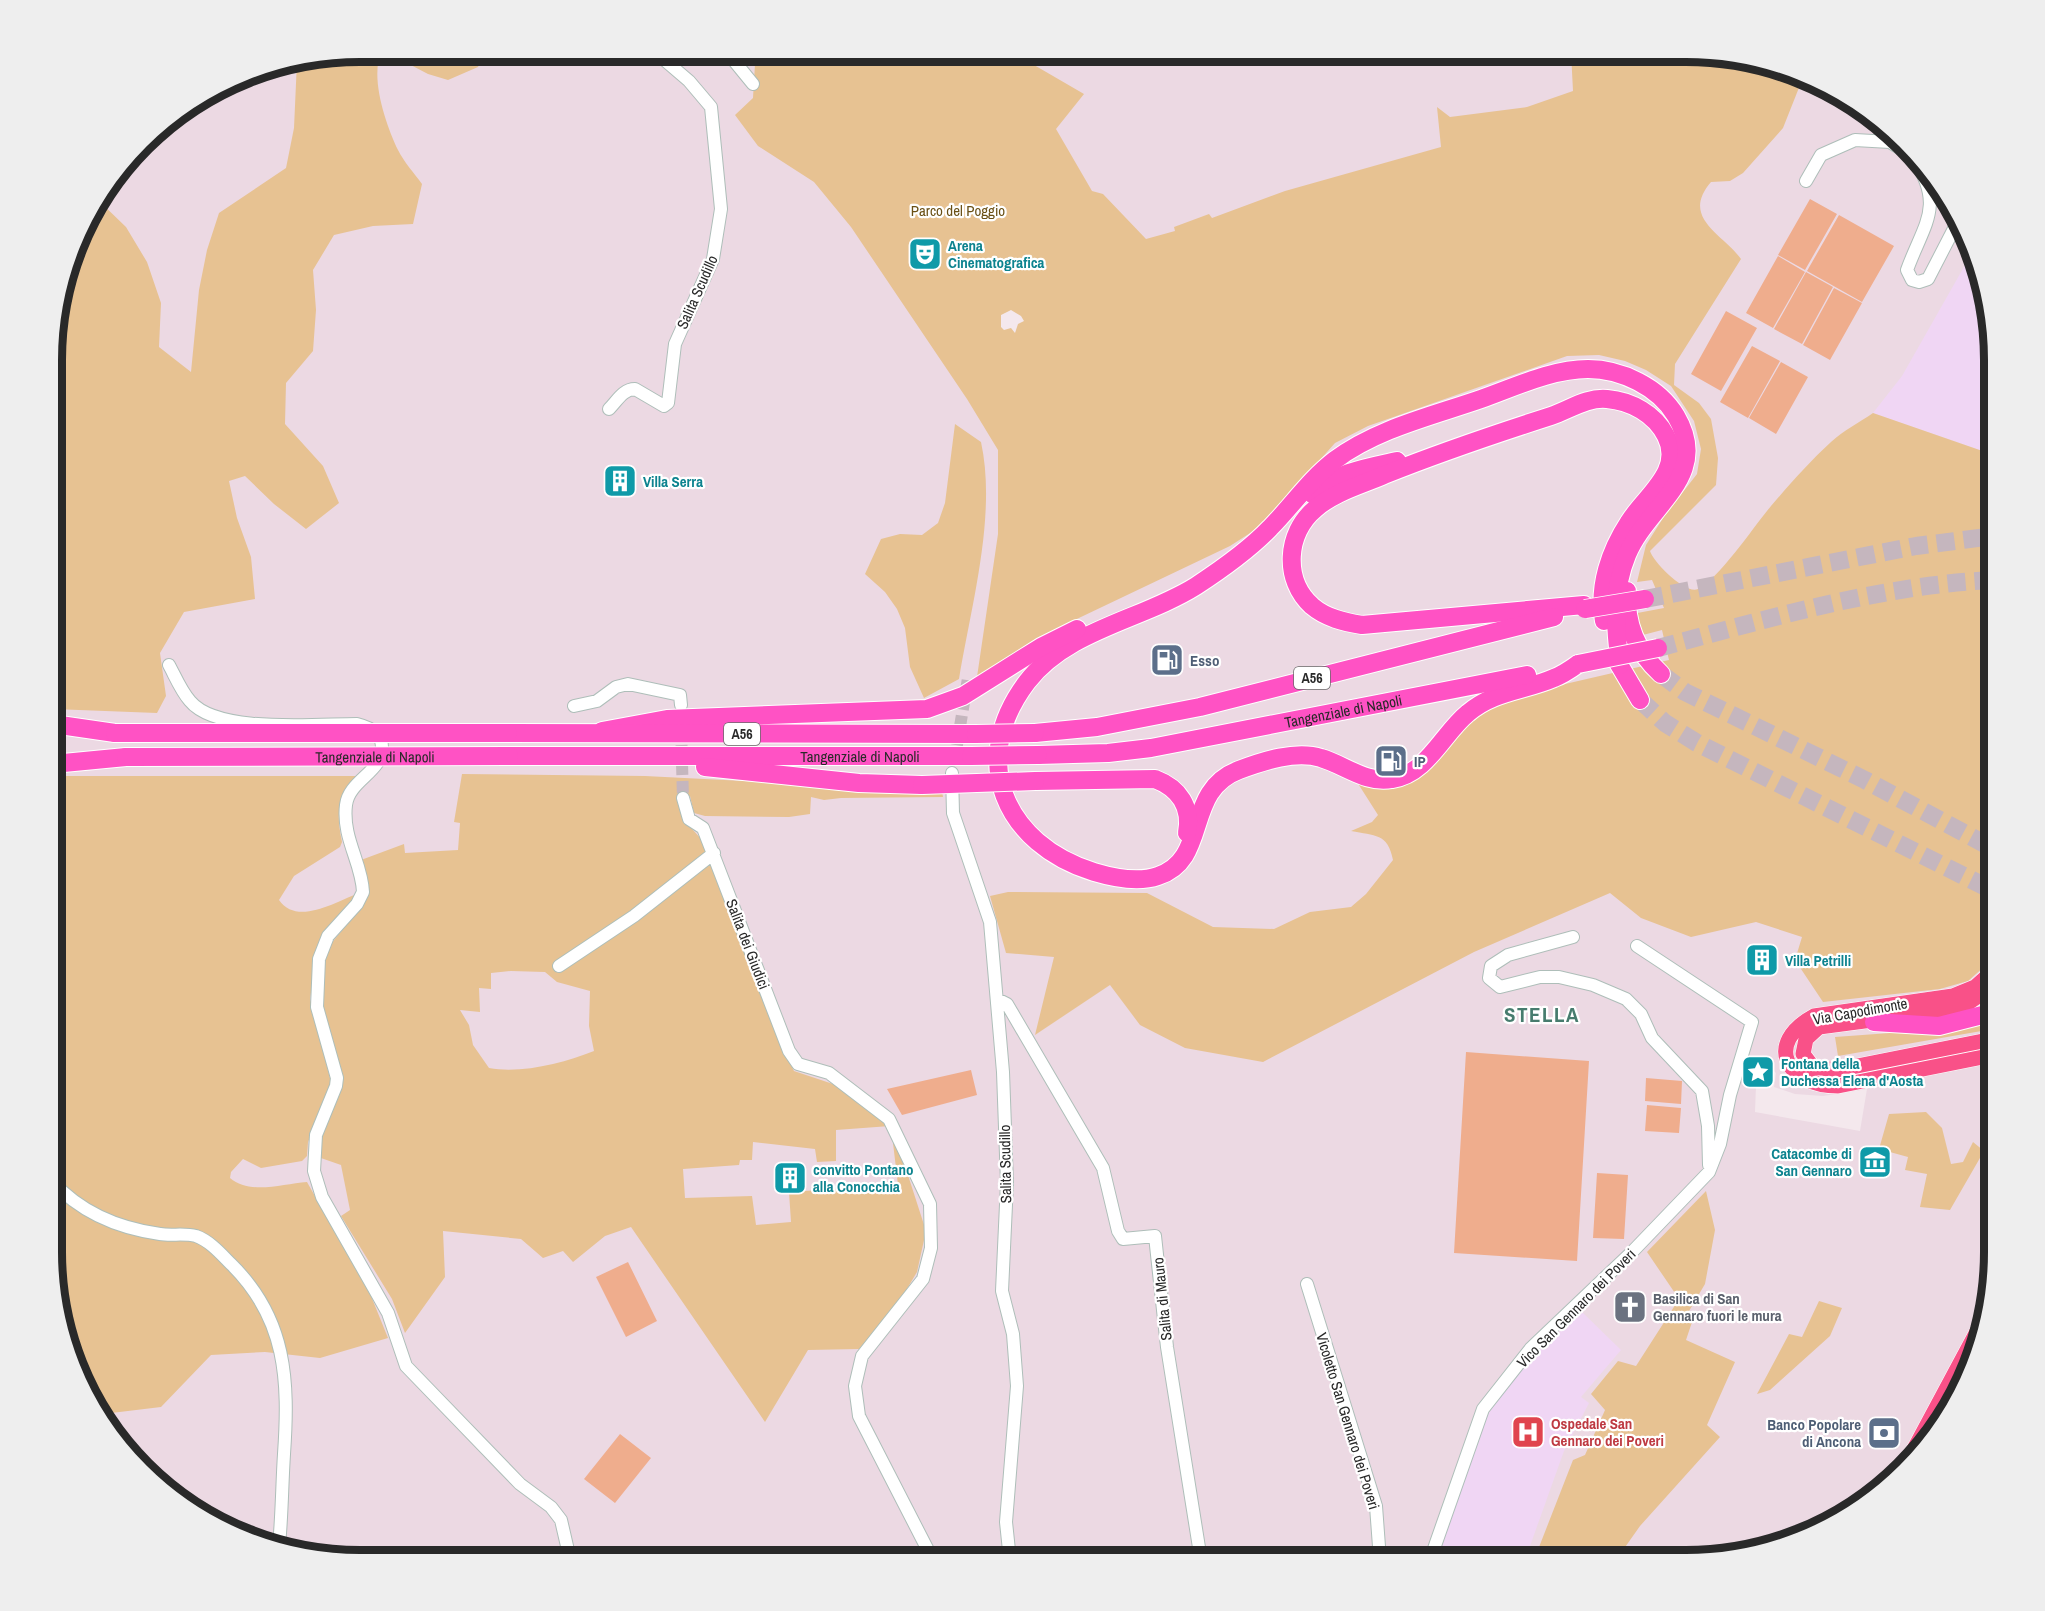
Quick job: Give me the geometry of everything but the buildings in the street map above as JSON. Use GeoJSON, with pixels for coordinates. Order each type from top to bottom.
{"type":"FeatureCollection","features":[{"type":"Feature","properties":{"kind":"highway"},"geometry":{"type":"LineString","coordinates":[[1578,664],[1554,678],[1499,694],[1484,702],[1467,713],[1417,768],[1400,777],[1390,780],[1370,778],[1323,758],[1299,755],[1235,771],[1218,783],[1206,798],[1185,855],[1173,869],[1155,877],[1129,879],[1100,874],[1071,863],[1043,848],[1013,816],[999,780],[998,759],[1001,736],[1021,691],[1047,661],[1065,648],[1195,587],[1257,541],[1316,476],[1370,438],[1537,380],[1586,369],[1602,370],[1632,379],[1658,395],[1674,413],[1685,438],[1686,461],[1678,482],[1637,536],[1620,574],[1615,618],[1620,665]]}},
{"type":"Feature","properties":{"kind":"highway"},"geometry":{"type":"LineString","coordinates":[[1640,700],[1608,643],[1603,614],[1603,590],[1610,560],[1622,534],[1667,471],[1670,447],[1660,426],[1643,411],[1631,405],[1606,398],[1594,399],[1438,453],[1334,496],[1306,518],[1297,534],[1291,555],[1294,578],[1305,599],[1313,607],[1336,619],[1370,625],[1585,607],[1619,602],[1645,599]]}},
{"type":"Feature","properties":{"kind":"highway"},"geometry":{"type":"LineString","coordinates":[[622,758],[860,783],[922,785],[1035,781],[1145,777],[1164,782],[1178,793],[1188,814],[1186,839],[1169,861],[1145,871],[1106,867],[1065,852],[1044,839],[1029,825],[1010,791],[1007,766],[1009,741],[1026,698],[1045,674],[1068,656],[1219,581],[1272,538],[1309,496],[1330,480],[1351,470],[1438,453]]}},
{"type":"Feature","properties":{"kind":"highway"},"geometry":{"type":"LineString","coordinates":[[1662,503],[1633,563],[1627,600],[1628,616],[1636,642],[1648,662],[1662,674]]}},
{"type":"Feature","properties":{"kind":"highway"},"geometry":{"type":"LineString","coordinates":[[603,731],[667,719],[897,711],[940,706],[974,690],[1041,647],[1207,568],[1257,541]]}},
{"type":"Feature","properties":{"kind":"highway","name":"Tangenziale di Napoli"},"geometry":{"type":"LineString","coordinates":[[62,732],[603,731],[688,735],[1035,733],[1107,726],[1189,709],[1585,607]]}},
{"type":"Feature","properties":{"kind":"highway"},"geometry":{"type":"LineString","coordinates":[[1412,640],[1484,634]]}},
{"type":"Feature","properties":{"kind":"highway","name":"Tangenziale di Napoli"},"geometry":{"type":"LineString","coordinates":[[62,755],[622,758],[1108,753],[1172,744],[1658,648]]}},
{"type":"Feature","properties":{"kind":"highway"},"geometry":{"type":"LineString","coordinates":[[62,725],[115,733]]}},
{"type":"Feature","properties":{"kind":"highway"},"geometry":{"type":"LineString","coordinates":[[62,763],[126,757]]}},
{"type":"Feature","properties":{"kind":"highway"},"geometry":{"type":"LineString","coordinates":[[1874,1022],[1939,1026],[1984,1015]]}},
{"type":"Feature","properties":{"kind":"main road","name":"Via Capodimonte"},"geometry":{"type":"LineString","coordinates":[[1984,979],[1975,987],[1953,996],[1814,1016],[1800,1024],[1789,1038],[1785,1054],[1789,1067],[1802,1079],[1820,1086],[1839,1086],[1984,1056]]}},
{"type":"Feature","properties":{"kind":"main road","name":"Via Capodimonte"},"geometry":{"type":"LineString","coordinates":[[1984,993],[1957,1008],[1874,1022],[1819,1027],[1806,1039],[1803,1054],[1806,1061],[1813,1066],[1837,1070],[1984,1041]]}},
{"type":"Feature","properties":{"kind":"main road"},"geometry":{"type":"LineString","coordinates":[[1925,1429],[1968,1349]]}},
{"type":"Feature","properties":{"kind":"street","name":"Salita Scudillo"},"geometry":{"type":"LineString","coordinates":[[609,409],[625,391],[630,389],[635,389],[664,406],[668,403],[675,344],[717,246],[721,209],[711,108],[689,81],[667,62]]}},
{"type":"Feature","properties":{"kind":"street"},"geometry":{"type":"LineString","coordinates":[[735,62],[753,84]]}},
{"type":"Feature","properties":{"kind":"street"},"geometry":{"type":"LineString","coordinates":[[1806,181],[1821,155],[1855,140],[1889,142]]}},
{"type":"Feature","properties":{"kind":"street"},"geometry":{"type":"LineString","coordinates":[[1928,186],[1931,206],[1907,270],[1911,280],[1919,282],[1928,279],[1954,229]]}},
{"type":"Feature","properties":{"kind":"street"},"geometry":{"type":"LineString","coordinates":[[169,665],[189,701],[216,718],[244,723],[357,724],[374,731],[380,738],[382,750],[380,760],[354,786],[346,804],[349,846],[363,892],[357,904],[328,936],[320,959],[317,1007],[337,1078],[336,1086],[316,1135],[314,1171],[322,1197],[388,1313],[406,1366],[520,1484],[551,1507],[561,1520],[568,1550]]}},
{"type":"Feature","properties":{"kind":"street"},"geometry":{"type":"LineString","coordinates":[[574,705],[597,701],[616,687],[628,684],[680,695],[681,705]]}},
{"type":"Feature","properties":{"kind":"street","name":"Salita Scudillo"},"geometry":{"type":"LineString","coordinates":[[952,773],[953,813],[990,922],[1004,1072],[1007,1183],[1002,1291],[1013,1335],[1017,1386],[1006,1522],[1009,1550]]}},
{"type":"Feature","properties":{"kind":"street","name":"Salita dei Giudici"},"geometry":{"type":"LineString","coordinates":[[683,798],[689,819],[703,828],[714,853],[789,1051],[798,1064],[805,1068],[829,1073],[889,1119],[930,1204],[931,1248],[923,1279],[862,1356],[855,1386],[859,1416],[928,1550]]}},
{"type":"Feature","properties":{"kind":"street"},"geometry":{"type":"LineString","coordinates":[[559,966],[634,916],[714,853]]}},
{"type":"Feature","properties":{"kind":"street"},"geometry":{"type":"LineString","coordinates":[[1573,937],[1508,955],[1491,966],[1489,978],[1500,987],[1540,978],[1559,977],[1593,985],[1626,999],[1641,1014],[1652,1038],[1702,1091],[1708,1125],[1709,1172]]}},
{"type":"Feature","properties":{"kind":"street"},"geometry":{"type":"LineString","coordinates":[[1637,946],[1752,1022],[1730,1095],[1720,1144],[1709,1172]]}},
{"type":"Feature","properties":{"kind":"street","name":"Salita di Mauro"},"geometry":{"type":"LineString","coordinates":[[997,999],[1006,1004],[1103,1168],[1118,1231],[1123,1239],[1155,1236],[1167,1347],[1199,1550]]}},
{"type":"Feature","properties":{"kind":"street","name":"Vico San Gennaro dei Poveri"},"geometry":{"type":"LineString","coordinates":[[1434,1550],[1483,1409],[1531,1348],[1633,1251],[1709,1172]]}},
{"type":"Feature","properties":{"kind":"street"},"geometry":{"type":"LineString","coordinates":[[62,1192],[90,1213],[139,1230],[162,1235],[192,1235],[205,1239],[251,1283],[264,1306],[284,1362],[287,1414],[279,1538]]}},
{"type":"Feature","properties":{"kind":"street","name":"Vicoletto San Gennaro dei Poveri"},"geometry":{"type":"LineString","coordinates":[[1307,1284],[1376,1506],[1379,1550]]}},
{"type":"Feature","properties":{"kind":"shaded area"},"geometry":{"type":"Polygon","coordinates":[[[1810,199],[1837,214],[1805,270],[1778,255],[1810,199]]]}},
{"type":"Feature","properties":{"kind":"shaded area"},"geometry":{"type":"Polygon","coordinates":[[[1839,215],[1894,246],[1862,302],[1807,271],[1839,215]]]}},
{"type":"Feature","properties":{"kind":"shaded area"},"geometry":{"type":"Polygon","coordinates":[[[1778,256],[1805,272],[1773,328],[1746,313],[1778,256]]]}},
{"type":"Feature","properties":{"kind":"shaded area"},"geometry":{"type":"Polygon","coordinates":[[[1967,261],[1978,301],[1983,340],[1984,452],[1873,413],[1902,376],[1967,261]]]}},
{"type":"Feature","properties":{"kind":"shaded area"},"geometry":{"type":"Polygon","coordinates":[[[1806,272],[1833,287],[1802,344],[1774,329],[1806,272]]]}},
{"type":"Feature","properties":{"kind":"shaded area"},"geometry":{"type":"Polygon","coordinates":[[[1834,288],[1862,303],[1830,360],[1803,345],[1834,288]]]}},
{"type":"Feature","properties":{"kind":"shaded area"},"geometry":{"type":"Polygon","coordinates":[[[1011,310],[1021,316],[1024,321],[1018,324],[1015,333],[1011,328],[1004,330],[1001,327],[1001,315],[1011,310]]]}},
{"type":"Feature","properties":{"kind":"shaded area"},"geometry":{"type":"Polygon","coordinates":[[[1726,311],[1757,328],[1721,391],[1691,374],[1726,311]]]}},
{"type":"Feature","properties":{"kind":"shaded area"},"geometry":{"type":"Polygon","coordinates":[[[1752,346],[1780,361],[1748,418],[1720,402],[1752,346]]]}},
{"type":"Feature","properties":{"kind":"shaded area"},"geometry":{"type":"Polygon","coordinates":[[[1781,362],[1808,377],[1776,434],[1749,418],[1781,362]]]}},
{"type":"Feature","properties":{"kind":"shaded area"},"geometry":{"type":"Polygon","coordinates":[[[1466,1052],[1589,1061],[1577,1261],[1454,1253],[1466,1052]]]}},
{"type":"Feature","properties":{"kind":"shaded area"},"geometry":{"type":"Polygon","coordinates":[[[1768,1065],[1776,1073],[1774,1087],[1795,1094],[1823,1096],[1867,1089],[1860,1131],[1755,1112],[1756,1086],[1761,1086],[1768,1065]]]}},
{"type":"Feature","properties":{"kind":"shaded area"},"geometry":{"type":"Polygon","coordinates":[[[971,1070],[977,1095],[902,1115],[887,1089],[971,1070]]]}},
{"type":"Feature","properties":{"kind":"shaded area"},"geometry":{"type":"Polygon","coordinates":[[[1646,1078],[1682,1081],[1681,1104],[1645,1101],[1646,1078]]]}},
{"type":"Feature","properties":{"kind":"shaded area"},"geometry":{"type":"Polygon","coordinates":[[[1647,1105],[1681,1108],[1679,1133],[1645,1131],[1647,1105]]]}},
{"type":"Feature","properties":{"kind":"shaded area"},"geometry":{"type":"Polygon","coordinates":[[[1597,1173],[1628,1175],[1624,1239],[1593,1238],[1597,1173]]]}},
{"type":"Feature","properties":{"kind":"shaded area"},"geometry":{"type":"Polygon","coordinates":[[[628,1262],[657,1321],[626,1337],[596,1277],[628,1262]]]}},
{"type":"Feature","properties":{"kind":"shaded area","name":"Ospedale San Gennaro dei Poveri"},"geometry":{"type":"Polygon","coordinates":[[[1582,1312],[1621,1350],[1581,1397],[1589,1403],[1564,1451],[1529,1550],[1440,1550],[1488,1414],[1527,1361],[1582,1312]]]}},
{"type":"Feature","properties":{"kind":"shaded area"},"geometry":{"type":"Polygon","coordinates":[[[620,1434],[651,1458],[615,1503],[584,1479],[620,1434]]]}},
{"type":"Feature","properties":{"kind":"green space"},"geometry":{"type":"Polygon","coordinates":[[[340,62],[378,62],[378,87],[389,128],[398,150],[422,184],[413,224],[373,226],[334,235],[313,270],[316,310],[313,351],[286,383],[285,424],[323,466],[339,503],[306,529],[274,504],[245,476],[229,481],[237,518],[251,557],[255,599],[184,612],[160,653],[166,696],[157,713],[62,709],[62,340],[67,301],[84,245],[104,206],[126,227],[147,262],[161,303],[159,347],[191,372],[199,290],[207,250],[219,213],[286,168],[294,128],[297,68],[340,62]]]}},
{"type":"Feature","properties":{"kind":"green space"},"geometry":{"type":"Polygon","coordinates":[[[405,62],[481,62],[478,67],[448,80],[428,74],[405,62]]]}},
{"type":"Feature","properties":{"kind":"green space","name":"Parco del Poggio"},"geometry":{"type":"Polygon","coordinates":[[[757,62],[1029,62],[1084,94],[1056,129],[1092,191],[1103,194],[1146,239],[1175,231],[1174,227],[1209,214],[1212,218],[1285,191],[1441,147],[1437,107],[1450,117],[1527,107],[1573,91],[1572,62],[1705,62],[1744,67],[1800,84],[1783,128],[1743,173],[1730,181],[1711,182],[1703,195],[1700,206],[1702,216],[1741,259],[1675,364],[1674,385],[1699,403],[1711,419],[1718,458],[1716,485],[1650,551],[1663,569],[1678,583],[1693,590],[1698,589],[1726,564],[1771,506],[1815,457],[1846,430],[1873,413],[1984,452],[1984,967],[1968,981],[1940,989],[1823,1002],[1795,960],[1802,937],[1756,922],[1691,937],[1641,918],[1610,893],[1474,952],[1263,1062],[1185,1048],[1140,1025],[1110,985],[1035,1035],[1054,957],[1006,953],[990,896],[1008,892],[1147,893],[1213,927],[1274,929],[1310,912],[1351,907],[1366,894],[1393,860],[1391,851],[1384,840],[1374,835],[1351,831],[1372,822],[1378,815],[1357,782],[1431,762],[1445,752],[1470,718],[1496,700],[1669,660],[1662,630],[1639,636],[1632,614],[1664,608],[1652,580],[1637,582],[1646,545],[1665,515],[1697,474],[1701,449],[1694,421],[1671,386],[1646,370],[1625,361],[1599,355],[1567,356],[1368,426],[1335,443],[1261,526],[1230,546],[1039,637],[977,677],[998,534],[998,450],[967,399],[851,227],[814,182],[758,146],[735,115],[753,98],[755,64],[757,62]]]}},
{"type":"Feature","properties":{"kind":"green space"},"geometry":{"type":"Polygon","coordinates":[[[955,424],[981,442],[985,470],[984,530],[959,679],[924,698],[910,667],[905,628],[897,609],[885,592],[865,574],[881,539],[900,534],[922,535],[938,523],[945,503],[955,424]]]}},
{"type":"Feature","properties":{"kind":"green space"},"geometry":{"type":"Polygon","coordinates":[[[462,774],[645,776],[942,791],[943,797],[824,800],[811,797],[810,814],[789,817],[705,816],[694,813],[690,796],[678,796],[683,819],[703,841],[781,1045],[794,1071],[833,1084],[890,1126],[836,1130],[836,1161],[817,1162],[815,1149],[753,1142],[752,1160],[740,1160],[739,1165],[683,1169],[685,1198],[752,1196],[756,1225],[791,1222],[789,1192],[898,1185],[893,1143],[897,1141],[926,1231],[917,1272],[898,1304],[859,1349],[808,1350],[765,1422],[631,1227],[605,1236],[573,1262],[563,1251],[543,1258],[521,1239],[443,1231],[445,1277],[405,1333],[392,1299],[341,1216],[350,1210],[341,1165],[318,1157],[322,1137],[340,1087],[321,997],[323,964],[329,946],[364,904],[369,892],[361,860],[404,844],[405,853],[458,850],[460,823],[454,822],[462,774]],[[545,972],[491,973],[491,989],[479,988],[480,1012],[460,1010],[469,1025],[473,1045],[489,1068],[515,1070],[542,1066],[594,1051],[589,1026],[590,991],[557,982],[545,972]]]}},
{"type":"Feature","properties":{"kind":"green space"},"geometry":{"type":"Polygon","coordinates":[[[62,776],[358,776],[342,798],[339,814],[342,842],[340,847],[294,876],[279,900],[287,908],[306,912],[357,894],[317,953],[310,999],[332,1086],[308,1142],[307,1156],[302,1161],[261,1168],[243,1159],[231,1172],[230,1178],[247,1186],[257,1187],[307,1182],[371,1296],[388,1338],[320,1358],[265,1352],[211,1355],[161,1407],[109,1413],[92,1384],[77,1348],[64,1291],[62,1271],[62,776]]]}},
{"type":"Feature","properties":{"kind":"green space"},"geometry":{"type":"Polygon","coordinates":[[[1984,1020],[1984,1031],[1838,1056],[1835,1037],[1931,1030],[1984,1020]]]}},
{"type":"Feature","properties":{"kind":"green space"},"geometry":{"type":"Polygon","coordinates":[[[1926,1112],[1942,1128],[1951,1164],[1963,1162],[1973,1142],[1984,1151],[1950,1210],[1920,1207],[1927,1174],[1905,1170],[1908,1157],[1879,1149],[1889,1114],[1926,1112]]]}},
{"type":"Feature","properties":{"kind":"green space"},"geometry":{"type":"Polygon","coordinates":[[[1706,1191],[1715,1230],[1705,1284],[1689,1311],[1694,1316],[1686,1340],[1735,1362],[1707,1425],[1720,1437],[1640,1526],[1623,1550],[1538,1550],[1573,1460],[1585,1455],[1605,1410],[1591,1394],[1618,1361],[1636,1366],[1679,1299],[1647,1252],[1706,1191]]]}},
{"type":"Feature","properties":{"kind":"green space"},"geometry":{"type":"Polygon","coordinates":[[[1819,1301],[1842,1308],[1830,1336],[1770,1390],[1757,1394],[1789,1334],[1802,1337],[1819,1301]]]}},
{"type":"Feature","properties":{"kind":"tunnel"},"geometry":{"type":"LineString","coordinates":[[1645,599],[1916,546],[1984,537]]}},
{"type":"Feature","properties":{"kind":"tunnel"},"geometry":{"type":"LineString","coordinates":[[1658,648],[1783,615],[1867,596],[1951,583],[1984,581]]}},
{"type":"Feature","properties":{"kind":"tunnel"},"geometry":{"type":"LineString","coordinates":[[1661,674],[1685,692],[1865,780],[1984,844]]}},
{"type":"Feature","properties":{"kind":"tunnel"},"geometry":{"type":"LineString","coordinates":[[954,763],[968,678]]}},
{"type":"Feature","properties":{"kind":"tunnel"},"geometry":{"type":"LineString","coordinates":[[1640,700],[1665,723],[1697,743],[1984,886]]}},
{"type":"Feature","properties":{"kind":"tunnel"},"geometry":{"type":"LineString","coordinates":[[681,727],[683,798]]}},
{"type":"Feature","properties":{"kind":"place","name":"Arena Cinematografica"},"geometry":{"type":"Point","coordinates":[925,254]}},
{"type":"Feature","properties":{"kind":"place","name":"Villa Serra"},"geometry":{"type":"Point","coordinates":[620,481]}},
{"type":"Feature","properties":{"kind":"place","name":"Esso"},"geometry":{"type":"Point","coordinates":[1167,660]}},
{"type":"Feature","properties":{"kind":"place","name":"IP"},"geometry":{"type":"Point","coordinates":[1391,761]}},
{"type":"Feature","properties":{"kind":"place","name":"Villa Petrilli"},"geometry":{"type":"Point","coordinates":[1762,960]}},
{"type":"Feature","properties":{"kind":"place","name":"Fontana della Duchessa Elena d'Aosta"},"geometry":{"type":"Point","coordinates":[1758,1072]}},
{"type":"Feature","properties":{"kind":"place","name":"Catacombe di San Gennaro"},"geometry":{"type":"Point","coordinates":[1875,1162]}},
{"type":"Feature","properties":{"kind":"place","name":"convitto Pontano alla Conocchia"},"geometry":{"type":"Point","coordinates":[790,1178]}},
{"type":"Feature","properties":{"kind":"place","name":"Basilica di San Gennaro fuori le mura"},"geometry":{"type":"Point","coordinates":[1630,1307]}},
{"type":"Feature","properties":{"kind":"place","name":"Ospedale San Gennaro dei Poveri"},"geometry":{"type":"Point","coordinates":[1528,1432]}},
{"type":"Feature","properties":{"kind":"place","name":"Banco Popolare di Ancona"},"geometry":{"type":"Point","coordinates":[1884,1433]}},
{"type":"Feature","properties":{"kind":"district","name":"STELLA"},"geometry":{"type":"Point","coordinates":[1542,1014]}}]}
